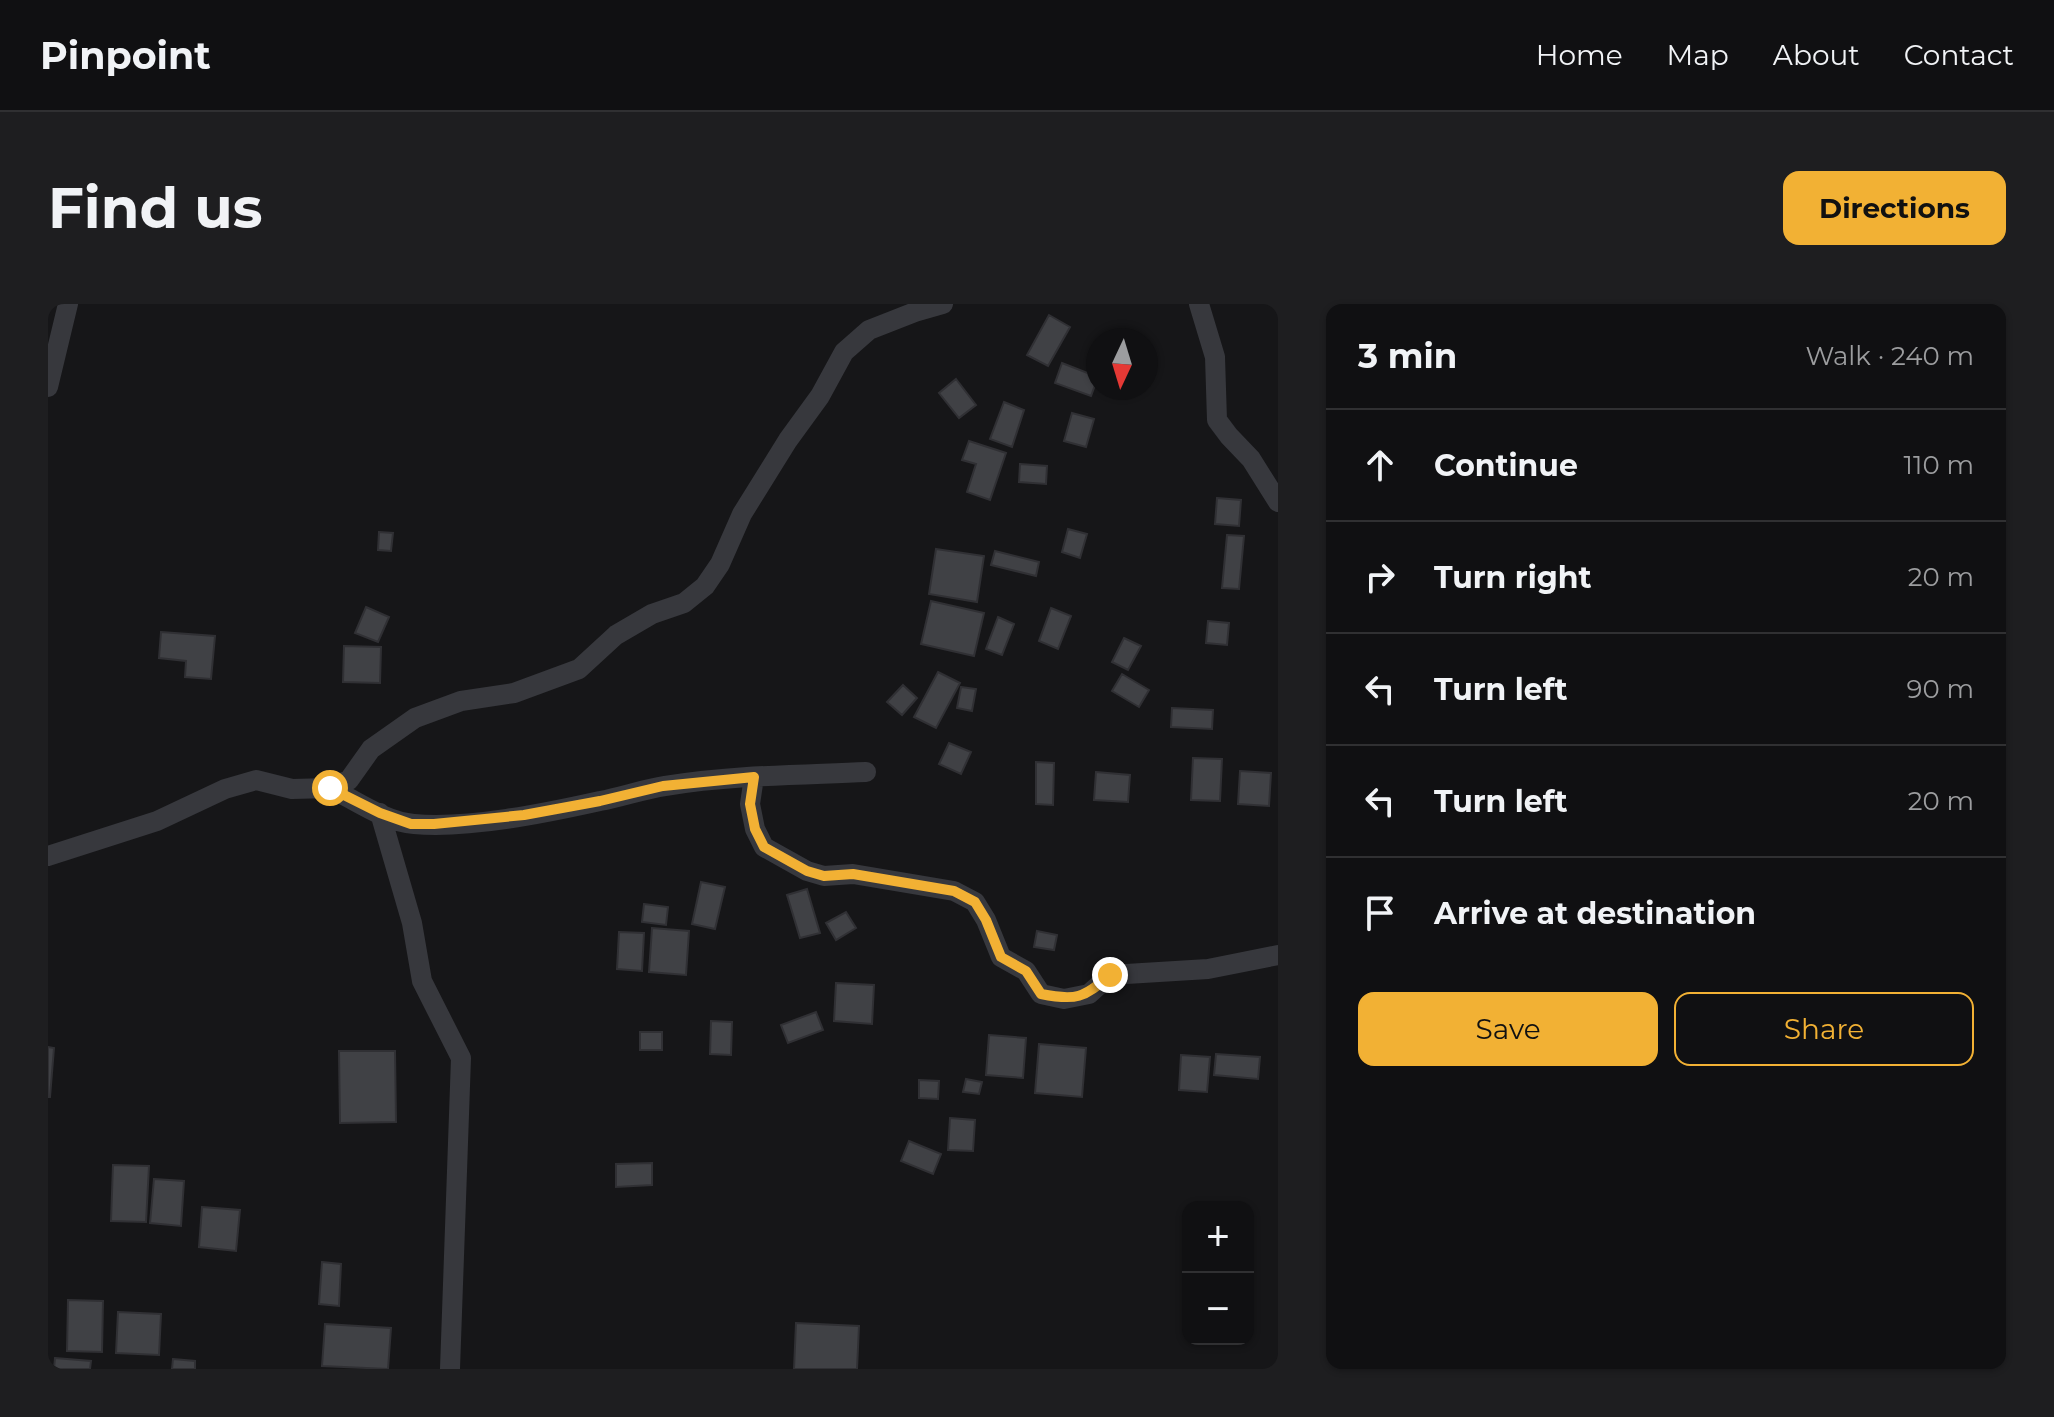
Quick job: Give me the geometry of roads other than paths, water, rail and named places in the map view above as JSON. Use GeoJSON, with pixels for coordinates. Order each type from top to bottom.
{"type":"FeatureCollection","features":[{"type":"Feature","properties":{"kind":"street"},"geometry":{"type":"LineString","coordinates":[[48,387],[68,304]]}},
{"type":"Feature","properties":{"kind":"street"},"geometry":{"type":"LineString","coordinates":[[48,856],[157,821],[225,789],[256,780],[292,789],[330,788],[349,780],[371,749],[415,718],[461,701],[514,693],[579,669],[616,635],[652,614],[684,603],[705,586],[720,564],[742,514],[788,440],[820,396],[844,352],[869,330],[943,304]]}},
{"type":"Feature","properties":{"kind":"street"},"geometry":{"type":"LineString","coordinates":[[1199,304],[1215,357],[1217,420],[1251,459],[1278,502]]}},
{"type":"Feature","properties":{"kind":"street"},"geometry":{"type":"LineString","coordinates":[[330,788],[380,813],[411,824],[472,822],[600,801],[663,786],[754,777],[866,772]]}},
{"type":"Feature","properties":{"kind":"street"},"geometry":{"type":"LineString","coordinates":[[754,777],[750,804],[755,829],[764,847],[807,871],[824,876],[853,874],[954,891],[975,902],[1001,957],[1026,971],[1041,994],[1064,999],[1089,994],[1110,975],[1208,969],[1278,955]]}},
{"type":"Feature","properties":{"kind":"street"},"geometry":{"type":"LineString","coordinates":[[380,813],[412,923],[422,981],[461,1058],[450,1369]]}}]}
